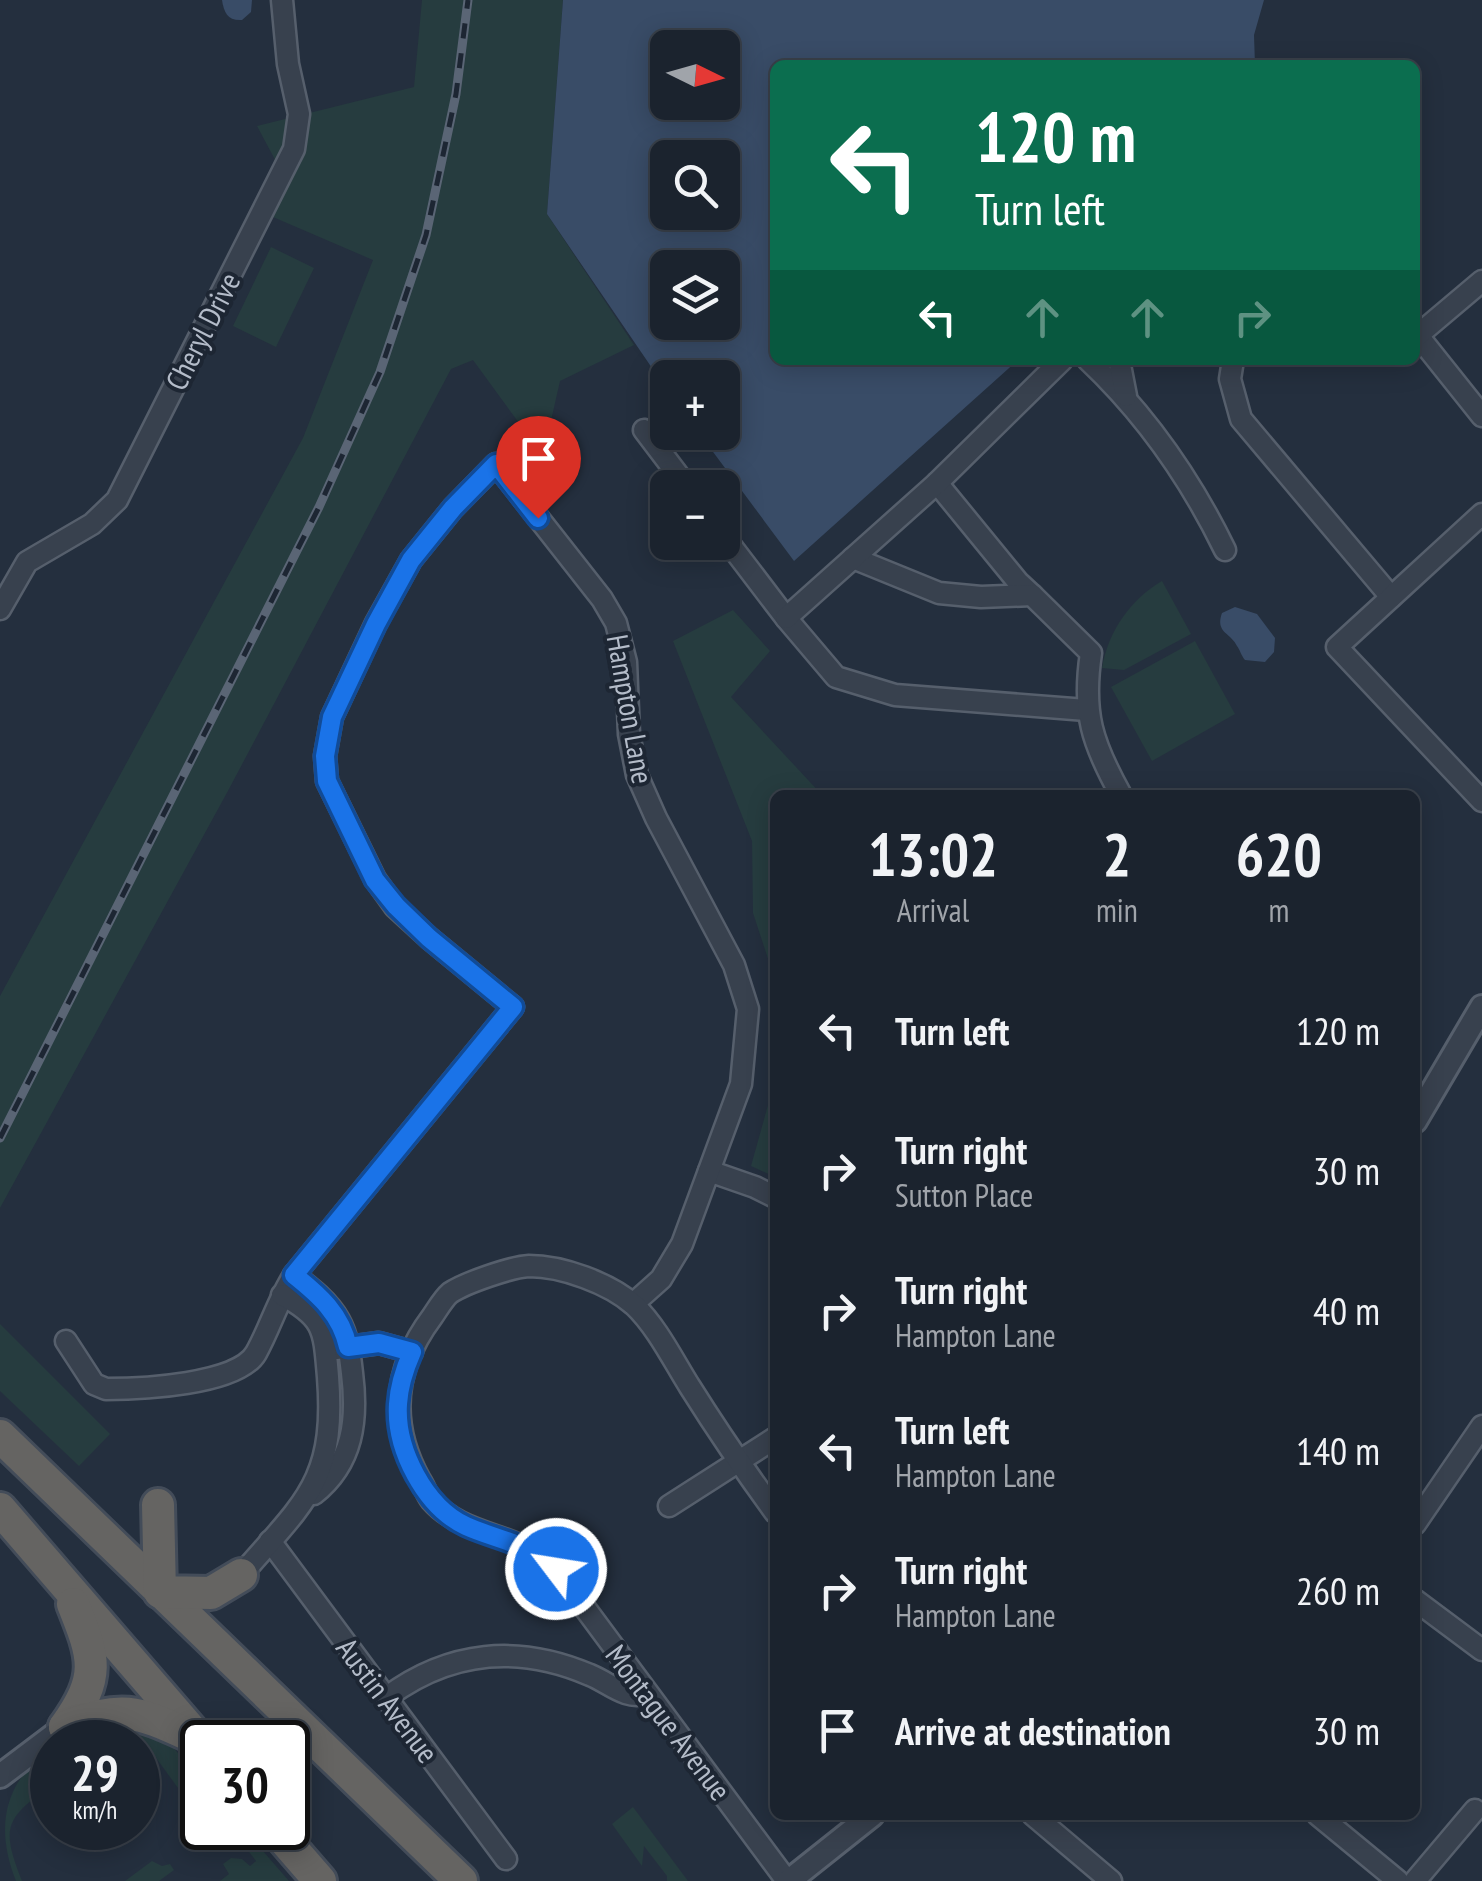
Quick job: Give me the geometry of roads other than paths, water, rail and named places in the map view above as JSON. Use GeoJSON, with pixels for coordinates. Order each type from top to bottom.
{"type":"FeatureCollection","features":[{"type":"Feature","properties":{"kind":"highway"},"geometry":{"type":"LineString","coordinates":[[0,1436],[460,1881]]}},
{"type":"Feature","properties":{"kind":"highway"},"geometry":{"type":"LineString","coordinates":[[88,1523],[117,1532],[135,1530],[148,1523],[158,1505],[160,1592]]}},
{"type":"Feature","properties":{"kind":"highway"},"geometry":{"type":"LineString","coordinates":[[0,1508],[183,1720]]}},
{"type":"Feature","properties":{"kind":"highway"},"geometry":{"type":"LineString","coordinates":[[160,1592],[211,1594],[242,1575]]}},
{"type":"Feature","properties":{"kind":"highway"},"geometry":{"type":"LineString","coordinates":[[242,1575],[230,1596],[226,1615],[229,1636],[244,1673]]}},
{"type":"Feature","properties":{"kind":"highway"},"geometry":{"type":"LineString","coordinates":[[64,1582],[90,1648],[93,1669],[86,1696],[70,1720]]}},
{"type":"Feature","properties":{"kind":"highway"},"geometry":{"type":"LineString","coordinates":[[84,1720],[122,1712],[155,1720]]}},
{"type":"Feature","properties":{"kind":"highway"},"geometry":{"type":"LineString","coordinates":[[293,1850],[320,1881]]}},
{"type":"Feature","properties":{"kind":"street","name":"Cheryl Drive"},"geometry":{"type":"LineString","coordinates":[[0,610],[27,562],[92,524],[116,500],[294,149],[299,114],[288,64],[282,0]]}},
{"type":"Feature","properties":{"kind":"street"},"geometry":{"type":"LineString","coordinates":[[1420,330],[1482,281]]}},
{"type":"Feature","properties":{"kind":"street"},"geometry":{"type":"LineString","coordinates":[[1420,338],[1482,416]]}},
{"type":"Feature","properties":{"kind":"street"},"geometry":{"type":"LineString","coordinates":[[786,618],[936,483],[1057,365]]}},
{"type":"Feature","properties":{"kind":"street"},"geometry":{"type":"LineString","coordinates":[[1093,365],[1126,396],[1202,503],[1225,550]]}},
{"type":"Feature","properties":{"kind":"street"},"geometry":{"type":"LineString","coordinates":[[1120,365],[1126,396]]}},
{"type":"Feature","properties":{"kind":"street"},"geometry":{"type":"LineString","coordinates":[[1232,365],[1230,380],[1241,419],[1391,597]]}},
{"type":"Feature","properties":{"kind":"street"},"geometry":{"type":"LineString","coordinates":[[644,430],[674,470]]}},
{"type":"Feature","properties":{"kind":"street","name":"Hampton Lane"},"geometry":{"type":"LineString","coordinates":[[66,1341],[94,1384],[106,1389],[224,1376],[254,1358],[294,1275],[513,1007],[429,938],[375,880],[327,781],[325,756],[332,717],[411,560],[453,508],[496,464],[602,598],[616,622],[626,662],[629,734],[637,775],[734,965],[748,1008],[741,1084],[674,1262],[633,1304]]}},
{"type":"Feature","properties":{"kind":"street"},"geometry":{"type":"LineString","coordinates":[[936,483],[1018,582],[1091,653],[1086,710],[1094,742],[1118,790]]}},
{"type":"Feature","properties":{"kind":"street"},"geometry":{"type":"LineString","coordinates":[[1482,514],[1337,647],[1482,800]]}},
{"type":"Feature","properties":{"kind":"street"},"geometry":{"type":"LineString","coordinates":[[740,558],[836,676],[894,695],[1086,710]]}},
{"type":"Feature","properties":{"kind":"street"},"geometry":{"type":"LineString","coordinates":[[853,558],[939,593],[982,597],[1032,595]]}},
{"type":"Feature","properties":{"kind":"street"},"geometry":{"type":"LineString","coordinates":[[1420,1112],[1482,1006]]}},
{"type":"Feature","properties":{"kind":"street"},"geometry":{"type":"LineString","coordinates":[[709,1171],[770,1195]]}},
{"type":"Feature","properties":{"kind":"street"},"geometry":{"type":"LineString","coordinates":[[326,1350],[379,1343],[412,1352],[425,1326],[450,1294],[486,1277],[527,1266],[597,1282],[633,1304],[652,1326],[738,1463],[770,1505]]}},
{"type":"Feature","properties":{"kind":"street"},"geometry":{"type":"LineString","coordinates":[[242,1575],[304,1502],[340,1467],[355,1419],[348,1347],[342,1328],[330,1307],[294,1275]]}},
{"type":"Feature","properties":{"kind":"street"},"geometry":{"type":"LineString","coordinates":[[282,1296],[317,1319],[326,1350],[330,1418],[323,1462],[304,1502]]}},
{"type":"Feature","properties":{"kind":"street","name":"Montague Avenue"},"geometry":{"type":"LineString","coordinates":[[412,1352],[397,1408],[412,1465],[431,1500],[462,1524],[522,1546],[550,1562],[788,1881]]}},
{"type":"Feature","properties":{"kind":"street"},"geometry":{"type":"LineString","coordinates":[[330,1418],[355,1419]]}},
{"type":"Feature","properties":{"kind":"street"},"geometry":{"type":"LineString","coordinates":[[1420,1517],[1482,1426]]}},
{"type":"Feature","properties":{"kind":"street"},"geometry":{"type":"LineString","coordinates":[[670,1506],[770,1441]]}},
{"type":"Feature","properties":{"kind":"street","name":"Austin Avenue"},"geometry":{"type":"LineString","coordinates":[[270,1542],[506,1859]]}},
{"type":"Feature","properties":{"kind":"street"},"geometry":{"type":"LineString","coordinates":[[1420,1604],[1482,1650]]}},
{"type":"Feature","properties":{"kind":"street"},"geometry":{"type":"LineString","coordinates":[[386,1697],[432,1668],[498,1656],[558,1664],[630,1695],[646,1693]]}},
{"type":"Feature","properties":{"kind":"street"},"geometry":{"type":"LineString","coordinates":[[0,1776],[30,1753]]}},
{"type":"Feature","properties":{"kind":"street"},"geometry":{"type":"LineString","coordinates":[[1415,1881],[1475,1810]]}},
{"type":"Feature","properties":{"kind":"street"},"geometry":{"type":"LineString","coordinates":[[788,1881],[866,1820]]}},
{"type":"Feature","properties":{"kind":"street"},"geometry":{"type":"LineString","coordinates":[[1040,1820],[1112,1881]]}},
{"type":"Feature","properties":{"kind":"street"},"geometry":{"type":"LineString","coordinates":[[1324,1820],[1398,1881]]}},
{"type":"Feature","properties":{"kind":"water"},"geometry":{"type":"Polygon","coordinates":[[[222,0],[252,0],[251,12],[242,20],[230,18],[222,0]]]}},
{"type":"Feature","properties":{"kind":"water"},"geometry":{"type":"Polygon","coordinates":[[[563,0],[1264,0],[1254,35],[1255,60],[770,60],[770,365],[1012,365],[794,561],[740,488],[740,470],[726,470],[712,450],[740,450],[740,360],[650,360],[650,365],[547,214],[563,0]]]}},
{"type":"Feature","properties":{"kind":"water"},"geometry":{"type":"Polygon","coordinates":[[[1235,607],[1257,614],[1275,638],[1274,652],[1265,662],[1245,660],[1222,629],[1222,613],[1235,607]]]}},
{"type":"Feature","properties":{"kind":"railway"},"geometry":{"type":"LineString","coordinates":[[0,1138],[319,507],[380,372],[426,235],[456,94],[468,0]]}}]}
